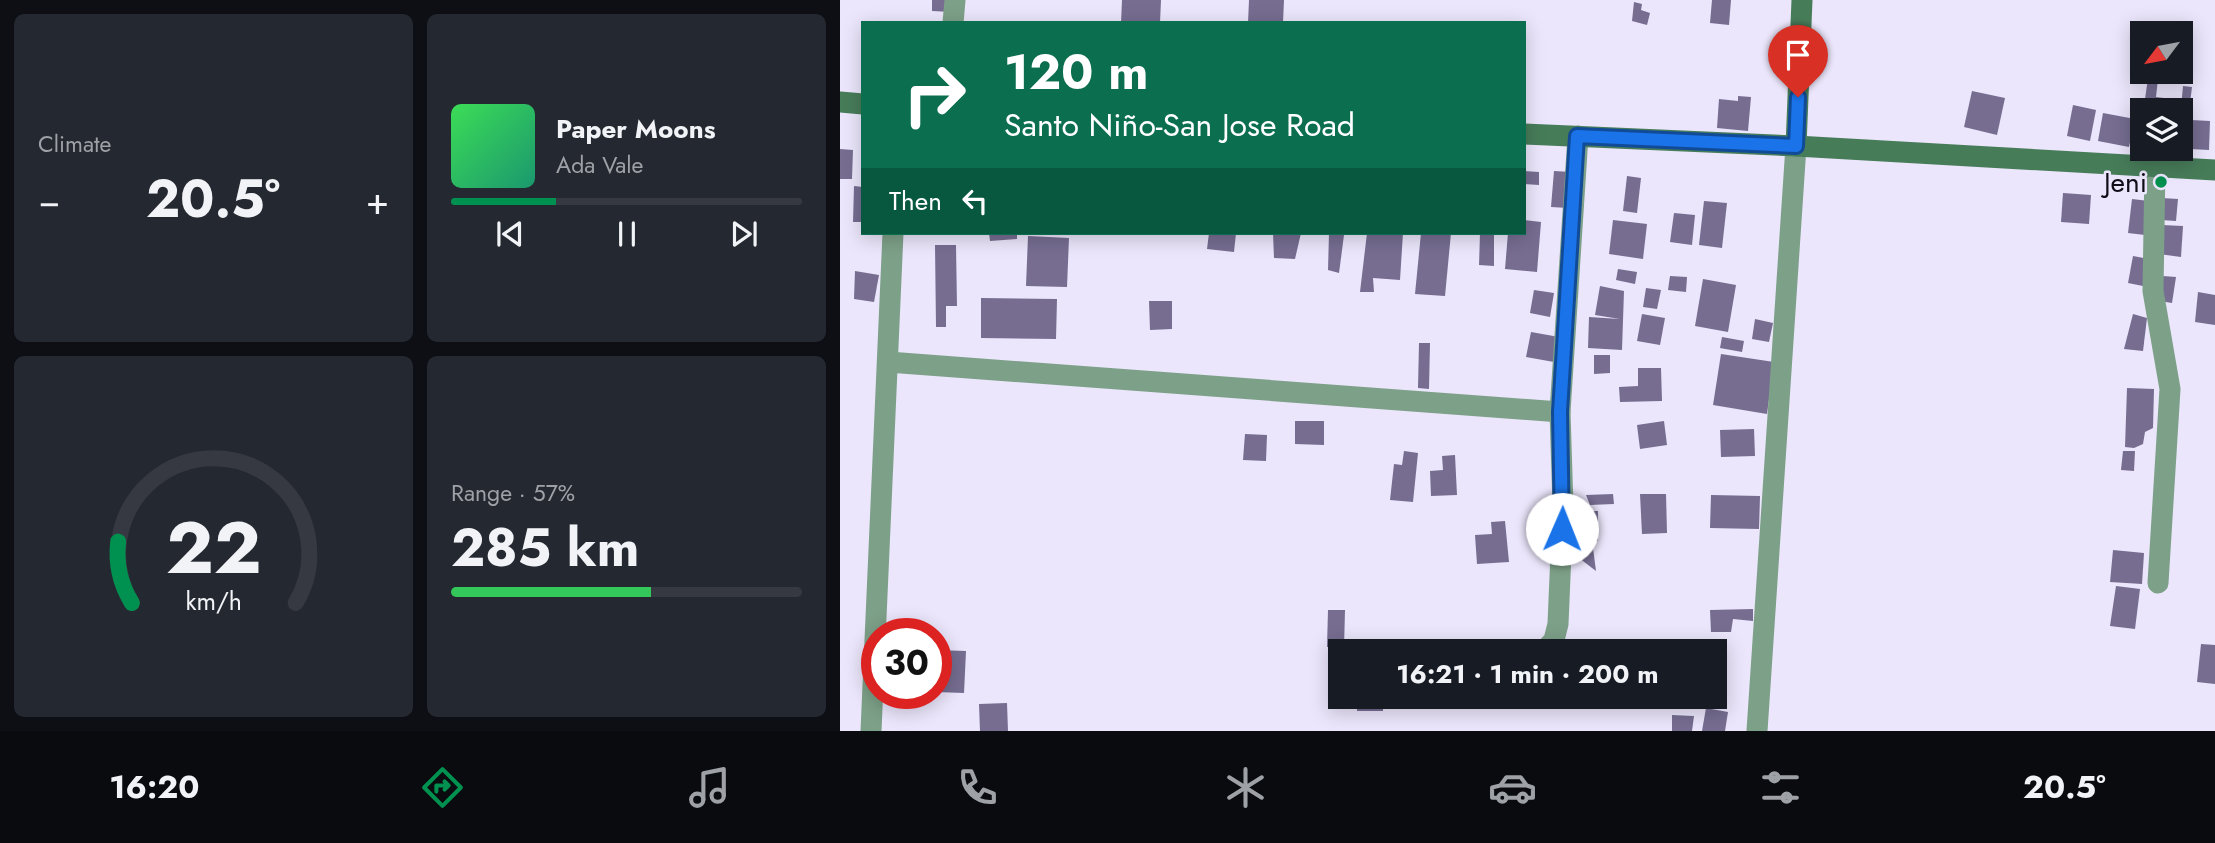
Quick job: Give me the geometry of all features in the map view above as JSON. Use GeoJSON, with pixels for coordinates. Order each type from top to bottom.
{"type":"FeatureCollection","features":[{"type":"Feature","properties":{"kind":"main road"},"geometry":{"type":"LineString","coordinates":[[1796,146],[1802,0]]}},
{"type":"Feature","properties":{"kind":"main road"},"geometry":{"type":"LineString","coordinates":[[840,102],[861,104]]}},
{"type":"Feature","properties":{"kind":"main road"},"geometry":{"type":"LineString","coordinates":[[1526,134],[1796,146],[2215,170]]}},
{"type":"Feature","properties":{"kind":"street"},"geometry":{"type":"LineString","coordinates":[[953,21],[955,0]]}},
{"type":"Feature","properties":{"kind":"street"},"geometry":{"type":"LineString","coordinates":[[1553,639],[1558,624],[1563,506],[1560,412],[1577,136]]}},
{"type":"Feature","properties":{"kind":"street"},"geometry":{"type":"LineString","coordinates":[[1757,731],[1796,146]]}},
{"type":"Feature","properties":{"kind":"street"},"geometry":{"type":"LineString","coordinates":[[2155,165],[2153,291],[2170,389],[2158,583]]}},
{"type":"Feature","properties":{"kind":"street"},"geometry":{"type":"LineString","coordinates":[[871,731],[893,235]]}},
{"type":"Feature","properties":{"kind":"street"},"geometry":{"type":"LineString","coordinates":[[888,362],[1560,412]]}},
{"type":"Feature","properties":{"kind":"building"},"geometry":{"type":"Polygon","coordinates":[[[932,0],[952,0],[952,12],[932,11],[932,0]]]}},
{"type":"Feature","properties":{"kind":"building"},"geometry":{"type":"Polygon","coordinates":[[[1122,0],[1161,0],[1160,21],[1121,21],[1122,0]]]}},
{"type":"Feature","properties":{"kind":"building"},"geometry":{"type":"Polygon","coordinates":[[[1249,0],[1284,0],[1283,21],[1248,21],[1249,0]]]}},
{"type":"Feature","properties":{"kind":"building"},"geometry":{"type":"Polygon","coordinates":[[[1712,0],[1731,0],[1729,25],[1710,23],[1712,0]]]}},
{"type":"Feature","properties":{"kind":"building"},"geometry":{"type":"Polygon","coordinates":[[[1634,2],[1642,4],[1641,10],[1650,13],[1647,25],[1632,21],[1634,2]]]}},
{"type":"Feature","properties":{"kind":"building"},"geometry":{"type":"Polygon","coordinates":[[[2147,84],[2157,84],[2156,97],[2164,98],[2145,98],[2147,84]]]}},
{"type":"Feature","properties":{"kind":"building"},"geometry":{"type":"Polygon","coordinates":[[[2183,86],[2192,87],[2191,98],[2182,98],[2183,86]]]}},
{"type":"Feature","properties":{"kind":"building"},"geometry":{"type":"Polygon","coordinates":[[[1972,91],[2005,98],[1997,135],[1964,127],[1972,91]]]}},
{"type":"Feature","properties":{"kind":"building"},"geometry":{"type":"Polygon","coordinates":[[[1738,96],[1751,97],[1748,131],[1717,128],[1719,99],[1738,101],[1738,96]]]}},
{"type":"Feature","properties":{"kind":"building"},"geometry":{"type":"Polygon","coordinates":[[[2073,105],[2096,110],[2090,141],[2067,136],[2073,105]]]}},
{"type":"Feature","properties":{"kind":"building"},"geometry":{"type":"Polygon","coordinates":[[[2103,113],[2130,118],[2129,147],[2098,141],[2103,113]]]}},
{"type":"Feature","properties":{"kind":"building"},"geometry":{"type":"Polygon","coordinates":[[[2193,120],[2210,121],[2209,150],[2193,149],[2193,120]]]}},
{"type":"Feature","properties":{"kind":"building"},"geometry":{"type":"Polygon","coordinates":[[[840,149],[853,150],[852,179],[840,179],[840,149]]]}},
{"type":"Feature","properties":{"kind":"building"},"geometry":{"type":"Polygon","coordinates":[[[1526,171],[1539,172],[1539,185],[1526,184],[1526,171]]]}},
{"type":"Feature","properties":{"kind":"building"},"geometry":{"type":"Polygon","coordinates":[[[1554,171],[1571,172],[1568,208],[1551,207],[1554,171]]]}},
{"type":"Feature","properties":{"kind":"building"},"geometry":{"type":"Polygon","coordinates":[[[1627,176],[1641,178],[1637,213],[1623,211],[1627,176]]]}},
{"type":"Feature","properties":{"kind":"building"},"geometry":{"type":"Polygon","coordinates":[[[854,186],[861,187],[861,222],[853,222],[854,186]]]}},
{"type":"Feature","properties":{"kind":"building"},"geometry":{"type":"Polygon","coordinates":[[[2063,193],[2091,195],[2089,224],[2061,222],[2063,193]]]}},
{"type":"Feature","properties":{"kind":"building"},"geometry":{"type":"Polygon","coordinates":[[[2162,198],[2178,199],[2176,221],[2161,220],[2162,198]]]}},
{"type":"Feature","properties":{"kind":"building"},"geometry":{"type":"Polygon","coordinates":[[[2132,199],[2149,201],[2145,235],[2128,233],[2132,199]]]}},
{"type":"Feature","properties":{"kind":"building"},"geometry":{"type":"Polygon","coordinates":[[[1704,201],[1727,203],[1722,248],[1699,245],[1704,201]]]}},
{"type":"Feature","properties":{"kind":"building"},"geometry":{"type":"Polygon","coordinates":[[[1674,213],[1695,215],[1692,245],[1670,242],[1674,213]]]}},
{"type":"Feature","properties":{"kind":"building"},"geometry":{"type":"Polygon","coordinates":[[[1526,220],[1541,222],[1537,272],[1505,269],[1508,235],[1526,235],[1526,220]]]}},
{"type":"Feature","properties":{"kind":"building"},"geometry":{"type":"Polygon","coordinates":[[[1613,220],[1647,224],[1643,259],[1609,254],[1613,220]]]}},
{"type":"Feature","properties":{"kind":"building"},"geometry":{"type":"Polygon","coordinates":[[[2162,225],[2183,226],[2181,257],[2159,254],[2162,225]]]}},
{"type":"Feature","properties":{"kind":"building"},"geometry":{"type":"Polygon","coordinates":[[[989,235],[1017,235],[1017,239],[990,241],[989,235]]]}},
{"type":"Feature","properties":{"kind":"building"},"geometry":{"type":"Polygon","coordinates":[[[1209,235],[1236,235],[1234,252],[1207,249],[1209,235]]]}},
{"type":"Feature","properties":{"kind":"building"},"geometry":{"type":"Polygon","coordinates":[[[1273,235],[1301,235],[1295,259],[1274,258],[1273,235]]]}},
{"type":"Feature","properties":{"kind":"building"},"geometry":{"type":"Polygon","coordinates":[[[1329,235],[1344,235],[1339,273],[1328,270],[1329,235]]]}},
{"type":"Feature","properties":{"kind":"building"},"geometry":{"type":"Polygon","coordinates":[[[1367,235],[1403,235],[1400,280],[1373,278],[1374,292],[1360,292],[1367,235]]]}},
{"type":"Feature","properties":{"kind":"building"},"geometry":{"type":"Polygon","coordinates":[[[1421,235],[1451,235],[1445,296],[1415,294],[1421,235]]]}},
{"type":"Feature","properties":{"kind":"building"},"geometry":{"type":"Polygon","coordinates":[[[1480,235],[1494,235],[1494,266],[1479,265],[1480,235]]]}},
{"type":"Feature","properties":{"kind":"building"},"geometry":{"type":"Polygon","coordinates":[[[1028,236],[1069,238],[1067,287],[1026,286],[1028,236]]]}},
{"type":"Feature","properties":{"kind":"building"},"geometry":{"type":"Polygon","coordinates":[[[935,245],[956,245],[957,306],[946,306],[946,327],[936,327],[935,245]]]}},
{"type":"Feature","properties":{"kind":"building"},"geometry":{"type":"Polygon","coordinates":[[[2133,256],[2149,259],[2143,286],[2128,283],[2133,256]]]}},
{"type":"Feature","properties":{"kind":"building"},"geometry":{"type":"Polygon","coordinates":[[[1618,269],[1637,272],[1635,284],[1616,280],[1618,269]]]}},
{"type":"Feature","properties":{"kind":"building"},"geometry":{"type":"Polygon","coordinates":[[[855,271],[879,275],[874,302],[854,299],[855,271]]]}},
{"type":"Feature","properties":{"kind":"building"},"geometry":{"type":"Polygon","coordinates":[[[1670,276],[1687,277],[1686,292],[1668,290],[1670,276]]]}},
{"type":"Feature","properties":{"kind":"building"},"geometry":{"type":"Polygon","coordinates":[[[2163,276],[2176,277],[2172,303],[2160,301],[2163,276]]]}},
{"type":"Feature","properties":{"kind":"building"},"geometry":{"type":"Polygon","coordinates":[[[1703,279],[1736,285],[1728,332],[1695,326],[1703,279]]]}},
{"type":"Feature","properties":{"kind":"building"},"geometry":{"type":"Polygon","coordinates":[[[1600,286],[1624,291],[1622,350],[1588,348],[1589,317],[1620,319],[1595,315],[1600,286]]]}},
{"type":"Feature","properties":{"kind":"building"},"geometry":{"type":"Polygon","coordinates":[[[1646,288],[1661,290],[1657,309],[1643,307],[1646,288]]]}},
{"type":"Feature","properties":{"kind":"building"},"geometry":{"type":"Polygon","coordinates":[[[1534,290],[1554,293],[1550,317],[1530,313],[1534,290]]]}},
{"type":"Feature","properties":{"kind":"building"},"geometry":{"type":"Polygon","coordinates":[[[2198,292],[2215,295],[2215,325],[2195,322],[2198,292]]]}},
{"type":"Feature","properties":{"kind":"building"},"geometry":{"type":"Polygon","coordinates":[[[981,298],[1057,299],[1056,339],[981,338],[981,298]]]}},
{"type":"Feature","properties":{"kind":"building"},"geometry":{"type":"Polygon","coordinates":[[[1149,301],[1172,301],[1172,329],[1150,330],[1149,301]]]}},
{"type":"Feature","properties":{"kind":"building"},"geometry":{"type":"Polygon","coordinates":[[[1642,314],[1665,318],[1660,345],[1637,341],[1642,314]]]}},
{"type":"Feature","properties":{"kind":"building"},"geometry":{"type":"Polygon","coordinates":[[[2133,314],[2147,318],[2143,351],[2124,349],[2133,314]]]}},
{"type":"Feature","properties":{"kind":"building"},"geometry":{"type":"Polygon","coordinates":[[[1755,319],[1773,323],[1769,342],[1752,339],[1755,319]]]}},
{"type":"Feature","properties":{"kind":"building"},"geometry":{"type":"Polygon","coordinates":[[[1531,332],[1559,337],[1554,362],[1526,357],[1531,332]]]}},
{"type":"Feature","properties":{"kind":"building"},"geometry":{"type":"Polygon","coordinates":[[[1722,337],[1744,341],[1742,352],[1720,348],[1722,337]]]}},
{"type":"Feature","properties":{"kind":"building"},"geometry":{"type":"Polygon","coordinates":[[[1419,343],[1430,343],[1429,389],[1418,388],[1419,343]]]}},
{"type":"Feature","properties":{"kind":"building"},"geometry":{"type":"Polygon","coordinates":[[[1721,354],[1774,362],[1767,414],[1713,405],[1721,354]]]}},
{"type":"Feature","properties":{"kind":"building"},"geometry":{"type":"Polygon","coordinates":[[[1594,355],[1610,355],[1610,373],[1594,374],[1594,355]]]}},
{"type":"Feature","properties":{"kind":"building"},"geometry":{"type":"Polygon","coordinates":[[[1638,368],[1661,368],[1662,401],[1620,402],[1619,387],[1638,386],[1638,368]]]}},
{"type":"Feature","properties":{"kind":"building"},"geometry":{"type":"Polygon","coordinates":[[[2127,388],[2154,389],[2153,428],[2145,432],[2143,444],[2134,448],[2125,447],[2127,388]]]}},
{"type":"Feature","properties":{"kind":"building"},"geometry":{"type":"Polygon","coordinates":[[[1295,421],[1324,421],[1324,445],[1295,444],[1295,421]]]}},
{"type":"Feature","properties":{"kind":"building"},"geometry":{"type":"Polygon","coordinates":[[[1664,421],[1667,445],[1640,449],[1637,425],[1664,421]]]}},
{"type":"Feature","properties":{"kind":"building"},"geometry":{"type":"Polygon","coordinates":[[[1754,429],[1755,456],[1721,457],[1720,430],[1754,429]]]}},
{"type":"Feature","properties":{"kind":"building"},"geometry":{"type":"Polygon","coordinates":[[[1245,434],[1267,435],[1266,461],[1243,460],[1245,434]]]}},
{"type":"Feature","properties":{"kind":"building"},"geometry":{"type":"Polygon","coordinates":[[[1404,451],[1418,453],[1413,502],[1390,500],[1394,464],[1402,465],[1404,451]]]}},
{"type":"Feature","properties":{"kind":"building"},"geometry":{"type":"Polygon","coordinates":[[[2123,451],[2135,451],[2134,471],[2121,470],[2123,451]]]}},
{"type":"Feature","properties":{"kind":"building"},"geometry":{"type":"Polygon","coordinates":[[[1455,455],[1457,495],[1431,496],[1430,471],[1443,470],[1442,456],[1455,455]]]}},
{"type":"Feature","properties":{"kind":"building"},"geometry":{"type":"Polygon","coordinates":[[[1613,494],[1614,504],[1590,505],[1586,495],[1613,494]]]}},
{"type":"Feature","properties":{"kind":"building"},"geometry":{"type":"Polygon","coordinates":[[[1640,494],[1666,494],[1667,533],[1642,534],[1640,494]]]}},
{"type":"Feature","properties":{"kind":"building"},"geometry":{"type":"Polygon","coordinates":[[[1711,495],[1760,496],[1759,529],[1710,528],[1711,495]]]}},
{"type":"Feature","properties":{"kind":"building"},"geometry":{"type":"Polygon","coordinates":[[[1575,511],[1598,511],[1598,541],[1575,541],[1575,511]]]}},
{"type":"Feature","properties":{"kind":"building"},"geometry":{"type":"Polygon","coordinates":[[[1505,521],[1509,562],[1477,564],[1475,535],[1492,534],[1491,522],[1505,521]]]}},
{"type":"Feature","properties":{"kind":"building"},"geometry":{"type":"Polygon","coordinates":[[[1593,548],[1596,571],[1579,558],[1577,550],[1593,548]]]}},
{"type":"Feature","properties":{"kind":"building"},"geometry":{"type":"Polygon","coordinates":[[[2113,550],[2144,553],[2142,584],[2110,582],[2113,550]]]}},
{"type":"Feature","properties":{"kind":"building"},"geometry":{"type":"Polygon","coordinates":[[[2116,586],[2140,589],[2135,629],[2110,626],[2116,586]]]}},
{"type":"Feature","properties":{"kind":"building"},"geometry":{"type":"Polygon","coordinates":[[[1753,609],[1753,621],[1733,619],[1731,632],[1711,632],[1710,610],[1753,609]]]}},
{"type":"Feature","properties":{"kind":"building"},"geometry":{"type":"Polygon","coordinates":[[[1328,610],[1345,610],[1344,639],[1328,639],[1327,647],[1328,610]]]}},
{"type":"Feature","properties":{"kind":"building"},"geometry":{"type":"Polygon","coordinates":[[[2201,644],[2215,645],[2215,684],[2197,682],[2201,644]]]}},
{"type":"Feature","properties":{"kind":"building"},"geometry":{"type":"Polygon","coordinates":[[[952,651],[966,651],[964,693],[952,693],[952,651]]]}},
{"type":"Feature","properties":{"kind":"building"},"geometry":{"type":"Polygon","coordinates":[[[1007,703],[1008,731],[980,731],[979,704],[1007,703]]]}},
{"type":"Feature","properties":{"kind":"building"},"geometry":{"type":"Polygon","coordinates":[[[1357,709],[1383,709],[1383,711],[1357,709]]]}},
{"type":"Feature","properties":{"kind":"building"},"geometry":{"type":"Polygon","coordinates":[[[1706,709],[1728,712],[1725,731],[1702,731],[1706,709]]]}},
{"type":"Feature","properties":{"kind":"building"},"geometry":{"type":"Polygon","coordinates":[[[1672,715],[1694,716],[1692,731],[1672,731],[1672,715]]]}},
{"type":"Feature","properties":{"kind":"place","name":"Jeni"},"geometry":{"type":"Point","coordinates":[2161,182]}},
{"type":"Feature","properties":{"kind":"route"},"geometry":{"type":"LineString","coordinates":[[1562,529],[1560,412],[1577,136],[1796,146],[1798,97]]}}]}
